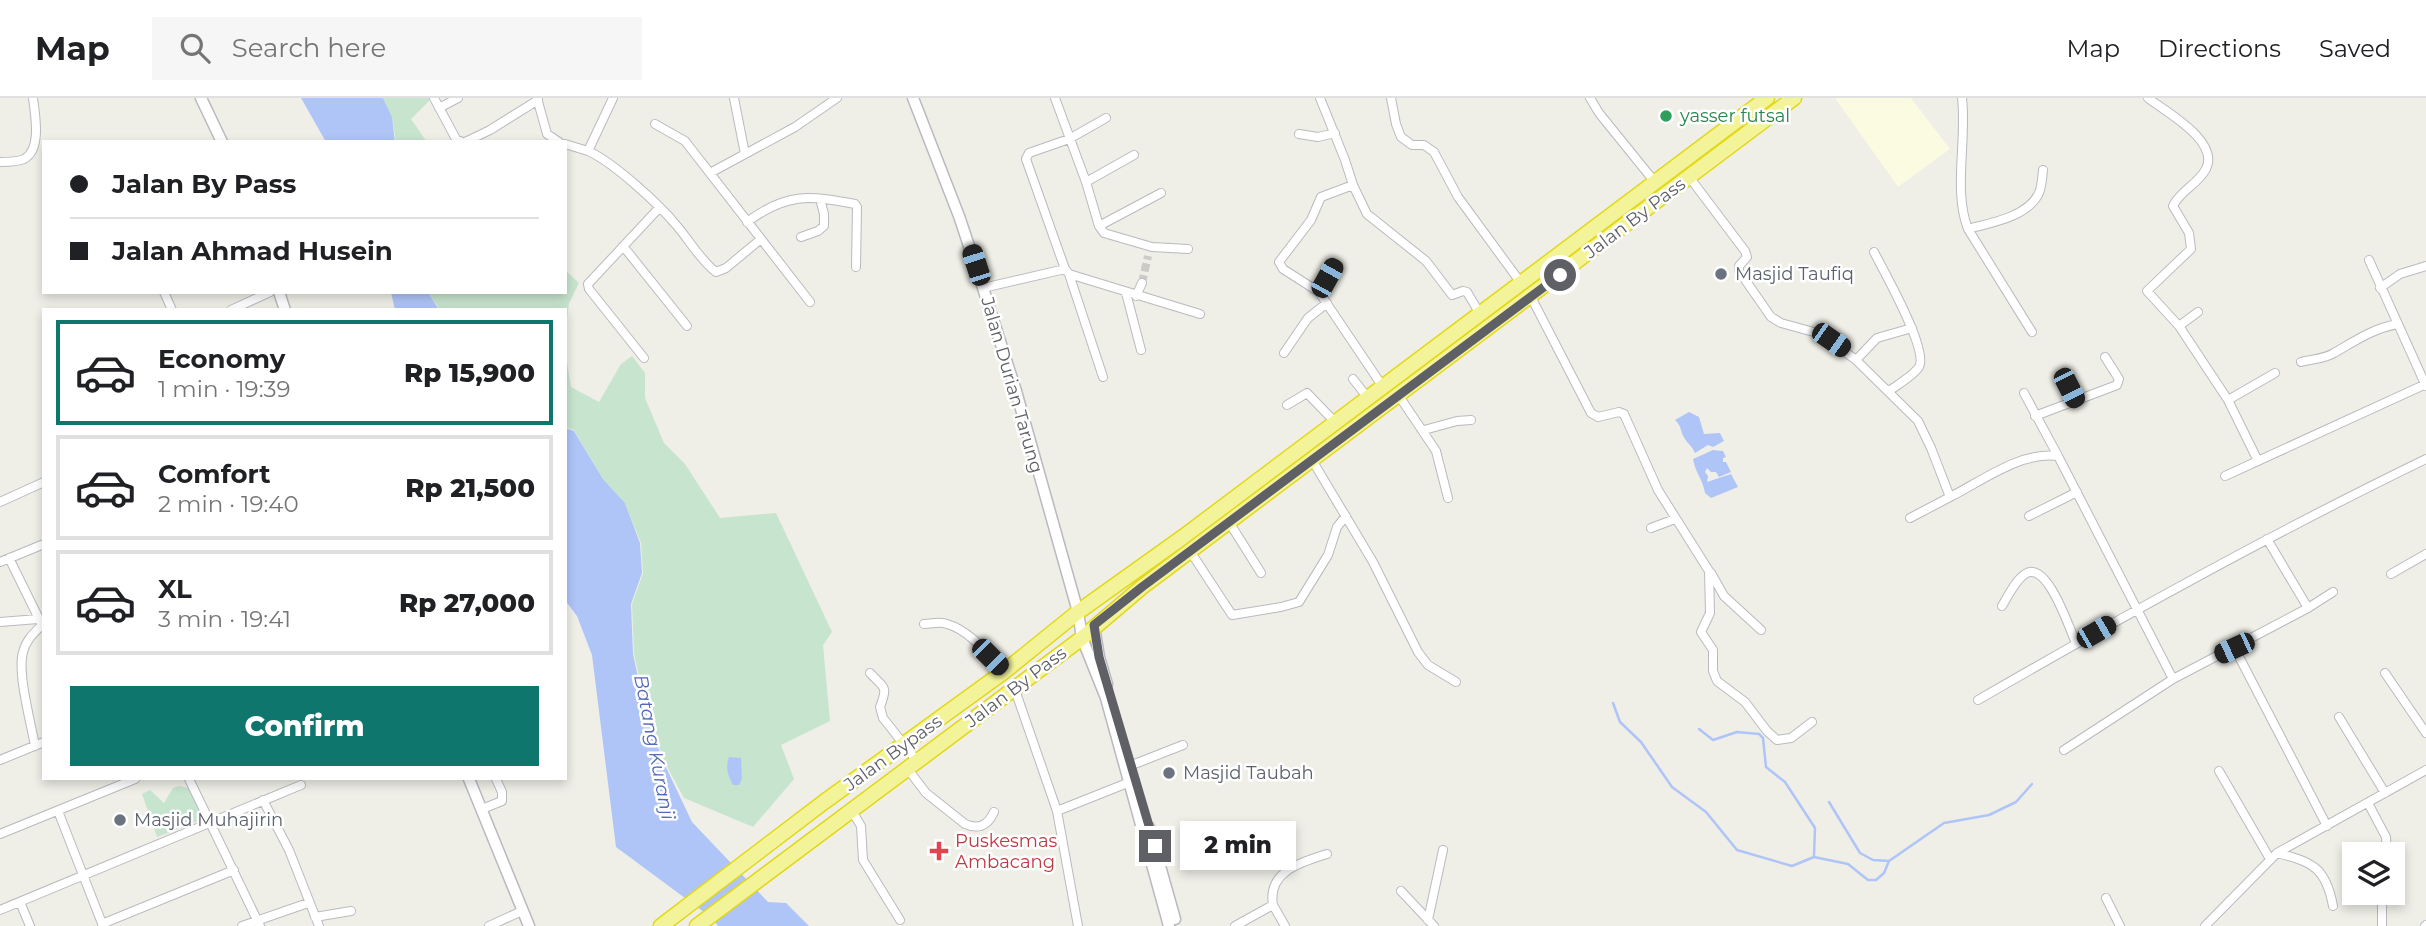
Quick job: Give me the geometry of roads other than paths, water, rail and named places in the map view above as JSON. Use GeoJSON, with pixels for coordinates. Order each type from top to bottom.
{"type":"FeatureCollection","features":[{"type":"Feature","properties":{"kind":"highway","name":"Jalan Bypass"},"geometry":{"type":"LineString","coordinates":[[664,923],[824,802],[1005,671],[1078,612],[1151,561],[1767,98]]}},
{"type":"Feature","properties":{"kind":"highway","name":"Jalan By Pass"},"geometry":{"type":"LineString","coordinates":[[697,926],[1082,638],[1094,625],[1190,551],[1794,98]]}},
{"type":"Feature","properties":{"kind":"highway"},"geometry":{"type":"LineString","coordinates":[[1551,260],[1562,273]]}},
{"type":"Feature","properties":{"kind":"highway"},"geometry":{"type":"LineString","coordinates":[[1308,442],[1316,457]]}},
{"type":"Feature","properties":{"kind":"street"},"geometry":{"type":"LineString","coordinates":[[0,162],[25,159],[31,152],[36,117],[33,98]]}},
{"type":"Feature","properties":{"kind":"street"},"geometry":{"type":"LineString","coordinates":[[201,98],[221,140]]}},
{"type":"Feature","properties":{"kind":"street"},"geometry":{"type":"LineString","coordinates":[[434,98],[459,140]]}},
{"type":"Feature","properties":{"kind":"street"},"geometry":{"type":"LineString","coordinates":[[439,108],[458,98]]}},
{"type":"Feature","properties":{"kind":"street"},"geometry":{"type":"LineString","coordinates":[[588,151],[613,98]]}},
{"type":"Feature","properties":{"kind":"street"},"geometry":{"type":"LineString","coordinates":[[710,173],[794,127],[837,98]]}},
{"type":"Feature","properties":{"kind":"street","name":"Jalan Durian Tarung"},"geometry":{"type":"LineString","coordinates":[[913,98],[959,216],[983,288],[1016,391],[1078,612],[1082,638],[1106,698],[1132,781]]}},
{"type":"Feature","properties":{"kind":"street"},"geometry":{"type":"LineString","coordinates":[[1055,98],[1099,226],[1107,235],[1150,251],[1188,249]]}},
{"type":"Feature","properties":{"kind":"street"},"geometry":{"type":"LineString","coordinates":[[1320,98],[1353,185],[1370,219],[1426,261],[1452,295],[1467,292],[1480,314]]}},
{"type":"Feature","properties":{"kind":"street"},"geometry":{"type":"LineString","coordinates":[[1391,98],[1401,136],[1412,145],[1424,145],[1434,152],[1458,197],[1521,283]]}},
{"type":"Feature","properties":{"kind":"street"},"geometry":{"type":"LineString","coordinates":[[1590,98],[1654,181]]}},
{"type":"Feature","properties":{"kind":"street"},"geometry":{"type":"LineString","coordinates":[[1962,98],[1962,203],[1968,229],[2032,332]]}},
{"type":"Feature","properties":{"kind":"street"},"geometry":{"type":"LineString","coordinates":[[2148,98],[2203,142],[2208,157],[2206,169],[2178,197],[2173,206],[2189,233],[2191,249],[2147,291],[2179,326],[2228,400],[2258,461]]}},
{"type":"Feature","properties":{"kind":"street"},"geometry":{"type":"LineString","coordinates":[[468,140],[490,130],[537,99],[547,134],[556,140]]}},
{"type":"Feature","properties":{"kind":"street"},"geometry":{"type":"LineString","coordinates":[[735,99],[745,154]]}},
{"type":"Feature","properties":{"kind":"street"},"geometry":{"type":"LineString","coordinates":[[1103,376],[1026,159],[1029,153],[1069,139],[1107,118]]}},
{"type":"Feature","properties":{"kind":"street"},"geometry":{"type":"LineString","coordinates":[[655,124],[685,142],[810,302]]}},
{"type":"Feature","properties":{"kind":"street"},"geometry":{"type":"LineString","coordinates":[[1299,134],[1318,138],[1335,133]]}},
{"type":"Feature","properties":{"kind":"street"},"geometry":{"type":"LineString","coordinates":[[567,145],[602,158],[622,173],[671,218],[716,272],[726,268],[761,239]]}},
{"type":"Feature","properties":{"kind":"street"},"geometry":{"type":"LineString","coordinates":[[1086,182],[1134,155]]}},
{"type":"Feature","properties":{"kind":"street"},"geometry":{"type":"LineString","coordinates":[[1968,229],[2004,219],[2024,209],[2040,191],[2043,170]]}},
{"type":"Feature","properties":{"kind":"street"},"geometry":{"type":"LineString","coordinates":[[1690,178],[1745,251],[1747,257],[1739,266],[1739,271],[1764,309],[1780,323],[1821,334],[1856,360],[1889,391],[1918,421],[1950,497]]}},
{"type":"Feature","properties":{"kind":"street"},"geometry":{"type":"LineString","coordinates":[[1353,185],[1321,197],[1311,220],[1280,258],[1281,267],[1319,292],[1382,387]]}},
{"type":"Feature","properties":{"kind":"street"},"geometry":{"type":"LineString","coordinates":[[1099,226],[1161,193]]}},
{"type":"Feature","properties":{"kind":"street"},"geometry":{"type":"LineString","coordinates":[[747,222],[764,209],[789,199],[807,197],[857,205],[856,267]]}},
{"type":"Feature","properties":{"kind":"street"},"geometry":{"type":"LineString","coordinates":[[801,237],[824,226],[820,199]]}},
{"type":"Feature","properties":{"kind":"street"},"geometry":{"type":"LineString","coordinates":[[644,358],[588,286],[589,281],[659,208]]}},
{"type":"Feature","properties":{"kind":"street"},"geometry":{"type":"LineString","coordinates":[[623,246],[687,326]]}},
{"type":"Feature","properties":{"kind":"street"},"geometry":{"type":"LineString","coordinates":[[1874,251],[1918,345],[1920,365],[1889,391]]}},
{"type":"Feature","properties":{"kind":"street"},"geometry":{"type":"LineString","coordinates":[[2225,476],[2426,385],[2369,260]]}},
{"type":"Feature","properties":{"kind":"street"},"geometry":{"type":"LineString","coordinates":[[1319,292],[1335,264]]}},
{"type":"Feature","properties":{"kind":"street"},"geometry":{"type":"LineString","coordinates":[[2380,288],[2400,274],[2426,266]]}},
{"type":"Feature","properties":{"kind":"street"},"geometry":{"type":"LineString","coordinates":[[983,288],[1067,271],[1126,293],[1200,314]]}},
{"type":"Feature","properties":{"kind":"street"},"geometry":{"type":"LineString","coordinates":[[1136,296],[1142,283]]}},
{"type":"Feature","properties":{"kind":"street"},"geometry":{"type":"LineString","coordinates":[[1126,293],[1141,350]]}},
{"type":"Feature","properties":{"kind":"street"},"geometry":{"type":"LineString","coordinates":[[235,308],[266,294]]}},
{"type":"Feature","properties":{"kind":"street"},"geometry":{"type":"LineString","coordinates":[[1531,295],[1591,413],[1598,417],[1617,412],[1624,414],[1658,490],[1675,519],[1724,596],[1761,630]]}},
{"type":"Feature","properties":{"kind":"street"},"geometry":{"type":"LineString","coordinates":[[1284,353],[1308,318],[1327,303]]}},
{"type":"Feature","properties":{"kind":"street"},"geometry":{"type":"LineString","coordinates":[[2179,326],[2198,312]]}},
{"type":"Feature","properties":{"kind":"street"},"geometry":{"type":"LineString","coordinates":[[2301,362],[2329,355],[2364,334],[2397,324]]}},
{"type":"Feature","properties":{"kind":"street"},"geometry":{"type":"LineString","coordinates":[[1856,360],[1877,338],[1912,328]]}},
{"type":"Feature","properties":{"kind":"street"},"geometry":{"type":"LineString","coordinates":[[2035,416],[2117,385],[2119,379],[2105,357]]}},
{"type":"Feature","properties":{"kind":"street"},"geometry":{"type":"LineString","coordinates":[[2228,400],[2275,373]]}},
{"type":"Feature","properties":{"kind":"street"},"geometry":{"type":"LineString","coordinates":[[2063,374],[2076,401]]}},
{"type":"Feature","properties":{"kind":"street"},"geometry":{"type":"LineString","coordinates":[[1353,379],[1368,398]]}},
{"type":"Feature","properties":{"kind":"street"},"geometry":{"type":"LineString","coordinates":[[1287,405],[1307,393],[1335,422]]}},
{"type":"Feature","properties":{"kind":"street"},"geometry":{"type":"LineString","coordinates":[[2024,393],[2173,679]]}},
{"type":"Feature","properties":{"kind":"street"},"geometry":{"type":"LineString","coordinates":[[1399,396],[1424,430],[1440,460],[1448,498]]}},
{"type":"Feature","properties":{"kind":"street"},"geometry":{"type":"LineString","coordinates":[[1424,430],[1471,420]]}},
{"type":"Feature","properties":{"kind":"street"},"geometry":{"type":"LineString","coordinates":[[1910,518],[2022,459],[2041,455],[2058,456]]}},
{"type":"Feature","properties":{"kind":"street"},"geometry":{"type":"LineString","coordinates":[[1316,457],[1418,652],[1428,665],[1456,682]]}},
{"type":"Feature","properties":{"kind":"street"},"geometry":{"type":"LineString","coordinates":[[1978,700],[2136,609],[2426,459]]}},
{"type":"Feature","properties":{"kind":"street"},"geometry":{"type":"LineString","coordinates":[[0,502],[42,483]]}},
{"type":"Feature","properties":{"kind":"street"},"geometry":{"type":"LineString","coordinates":[[2029,516],[2077,492]]}},
{"type":"Feature","properties":{"kind":"street"},"geometry":{"type":"LineString","coordinates":[[1190,551],[1231,615],[1281,607],[1299,602],[1328,555],[1337,527],[1346,516]]}},
{"type":"Feature","properties":{"kind":"street"},"geometry":{"type":"LineString","coordinates":[[1651,528],[1675,519]]}},
{"type":"Feature","properties":{"kind":"street"},"geometry":{"type":"LineString","coordinates":[[1229,522],[1261,573]]}},
{"type":"Feature","properties":{"kind":"street"},"geometry":{"type":"LineString","coordinates":[[2267,539],[2308,608]]}},
{"type":"Feature","properties":{"kind":"street"},"geometry":{"type":"LineString","coordinates":[[0,562],[42,545]]}},
{"type":"Feature","properties":{"kind":"street"},"geometry":{"type":"LineString","coordinates":[[2391,573],[2426,554]]}},
{"type":"Feature","properties":{"kind":"street"},"geometry":{"type":"LineString","coordinates":[[9,558],[41,624]]}},
{"type":"Feature","properties":{"kind":"street"},"geometry":{"type":"LineString","coordinates":[[1709,571],[1710,613],[1701,632],[1713,650],[1713,671],[1717,681],[1745,702],[1777,740],[1791,738],[1812,722]]}},
{"type":"Feature","properties":{"kind":"street"},"geometry":{"type":"LineString","coordinates":[[2002,606],[2024,575],[2034,571],[2040,573],[2050,585],[2076,643]]}},
{"type":"Feature","properties":{"kind":"street"},"geometry":{"type":"LineString","coordinates":[[2064,750],[2173,679],[2308,608],[2333,592]]}},
{"type":"Feature","properties":{"kind":"street"},"geometry":{"type":"LineString","coordinates":[[0,622],[41,624]]}},
{"type":"Feature","properties":{"kind":"street"},"geometry":{"type":"LineString","coordinates":[[35,746],[23,680],[22,654],[29,638],[41,624]]}},
{"type":"Feature","properties":{"kind":"street"},"geometry":{"type":"LineString","coordinates":[[924,624],[951,625],[1005,671]]}},
{"type":"Feature","properties":{"kind":"street"},"geometry":{"type":"LineString","coordinates":[[1094,625],[1099,657],[1132,765],[1132,781],[1169,926]]}},
{"type":"Feature","properties":{"kind":"street"},"geometry":{"type":"LineString","coordinates":[[2234,648],[2327,826]]}},
{"type":"Feature","properties":{"kind":"street"},"geometry":{"type":"LineString","coordinates":[[870,673],[885,690],[880,707],[883,719],[904,745],[926,793],[971,827],[982,826],[991,819],[994,812]]}},
{"type":"Feature","properties":{"kind":"street"},"geometry":{"type":"LineString","coordinates":[[2385,673],[2426,733]]}},
{"type":"Feature","properties":{"kind":"street"},"geometry":{"type":"LineString","coordinates":[[1014,687],[1057,811],[1078,926]]}},
{"type":"Feature","properties":{"kind":"street"},"geometry":{"type":"LineString","coordinates":[[2339,717],[2385,793]]}},
{"type":"Feature","properties":{"kind":"street"},"geometry":{"type":"LineString","coordinates":[[0,760],[42,743]]}},
{"type":"Feature","properties":{"kind":"street"},"geometry":{"type":"LineString","coordinates":[[1132,765],[1183,745]]}},
{"type":"Feature","properties":{"kind":"street"},"geometry":{"type":"LineString","coordinates":[[2205,926],[2277,853],[2426,770]]}},
{"type":"Feature","properties":{"kind":"street"},"geometry":{"type":"LineString","coordinates":[[2218,771],[2270,859]]}},
{"type":"Feature","properties":{"kind":"street"},"geometry":{"type":"LineString","coordinates":[[0,834],[133,780]]}},
{"type":"Feature","properties":{"kind":"street"},"geometry":{"type":"LineString","coordinates":[[190,780],[258,923]]}},
{"type":"Feature","properties":{"kind":"street"},"geometry":{"type":"LineString","coordinates":[[469,780],[528,926]]}},
{"type":"Feature","properties":{"kind":"street"},"geometry":{"type":"LineString","coordinates":[[482,809],[502,801],[502,792],[496,780]]}},
{"type":"Feature","properties":{"kind":"street"},"geometry":{"type":"LineString","coordinates":[[1057,811],[1132,781]]}},
{"type":"Feature","properties":{"kind":"street"},"geometry":{"type":"LineString","coordinates":[[0,910],[302,785]]}},
{"type":"Feature","properties":{"kind":"street"},"geometry":{"type":"LineString","coordinates":[[263,800],[289,850],[319,926]]}},
{"type":"Feature","properties":{"kind":"street"},"geometry":{"type":"LineString","coordinates":[[2368,803],[2386,842]]}},
{"type":"Feature","properties":{"kind":"street"},"geometry":{"type":"LineString","coordinates":[[58,811],[102,925],[234,870]]}},
{"type":"Feature","properties":{"kind":"street"},"geometry":{"type":"LineString","coordinates":[[846,815],[862,829],[863,860],[900,919]]}},
{"type":"Feature","properties":{"kind":"street"},"geometry":{"type":"LineString","coordinates":[[1431,923],[1443,850]]}},
{"type":"Feature","properties":{"kind":"street"},"geometry":{"type":"LineString","coordinates":[[2277,853],[2315,866],[2326,880],[2333,906]]}},
{"type":"Feature","properties":{"kind":"street"},"geometry":{"type":"LineString","coordinates":[[1285,926],[1273,905],[1272,892],[1283,873],[1299,863],[1327,854]]}},
{"type":"Feature","properties":{"kind":"street"},"geometry":{"type":"LineString","coordinates":[[1401,891],[1431,923]]}},
{"type":"Feature","properties":{"kind":"street"},"geometry":{"type":"LineString","coordinates":[[2106,898],[2120,926]]}},
{"type":"Feature","properties":{"kind":"street"},"geometry":{"type":"LineString","coordinates":[[20,902],[30,926]]}},
{"type":"Feature","properties":{"kind":"street"},"geometry":{"type":"LineString","coordinates":[[242,926],[258,923],[308,903]]}},
{"type":"Feature","properties":{"kind":"street"},"geometry":{"type":"LineString","coordinates":[[1235,926],[1273,905]]}},
{"type":"Feature","properties":{"kind":"street"},"geometry":{"type":"LineString","coordinates":[[2382,905],[2382,926]]}},
{"type":"Feature","properties":{"kind":"street"},"geometry":{"type":"LineString","coordinates":[[315,917],[351,911]]}},
{"type":"Feature","properties":{"kind":"street"},"geometry":{"type":"LineString","coordinates":[[489,926],[522,911]]}},
{"type":"Feature","properties":{"kind":"water"},"geometry":{"type":"Polygon","coordinates":[[[301,98],[383,98],[392,117],[395,140],[325,140],[301,98]]]}},
{"type":"Feature","properties":{"kind":"water"},"geometry":{"type":"Polygon","coordinates":[[[391,294],[429,294],[438,308],[395,308],[391,294]]]}},
{"type":"Feature","properties":{"kind":"water"},"geometry":{"type":"Polygon","coordinates":[[[1689,412],[1699,417],[1704,434],[1720,433],[1724,441],[1713,447],[1708,445],[1695,453],[1675,420],[1689,412]]]}},
{"type":"Feature","properties":{"kind":"water","name":"Batang Kuranji"},"geometry":{"type":"Polygon","coordinates":[[[567,429],[574,431],[603,479],[625,503],[640,543],[642,573],[631,604],[633,654],[644,706],[663,761],[692,822],[768,902],[786,903],[809,926],[718,926],[712,918],[616,847],[592,655],[577,616],[567,603],[567,429]]]}},
{"type":"Feature","properties":{"kind":"water"},"geometry":{"type":"Polygon","coordinates":[[[1713,450],[1723,451],[1726,457],[1723,462],[1726,462],[1731,472],[1719,477],[1716,472],[1707,468],[1707,482],[1731,474],[1738,487],[1711,498],[1705,493],[1693,459],[1713,450]]]}},
{"type":"Feature","properties":{"kind":"water"},"geometry":{"type":"Polygon","coordinates":[[[729,757],[741,758],[742,779],[739,785],[733,785],[728,775],[729,757]]]}},
{"type":"Feature","properties":{"kind":"waterway"},"geometry":{"type":"LineString","coordinates":[[1613,703],[1620,722],[1641,742],[1672,787],[1706,812],[1737,850],[1792,866],[1814,857],[1848,864],[1868,880],[1876,880],[1884,873],[1889,861]]}},
{"type":"Feature","properties":{"kind":"waterway"},"geometry":{"type":"LineString","coordinates":[[1699,729],[1713,740],[1737,732],[1759,734],[1763,738],[1766,767],[1785,782],[1815,828],[1814,856]]}},
{"type":"Feature","properties":{"kind":"waterway"},"geometry":{"type":"LineString","coordinates":[[1829,802],[1860,853],[1873,860],[1889,861],[1944,823],[1989,815],[2016,802],[2032,784]]}},
{"type":"Feature","properties":{"kind":"tunnel"},"geometry":{"type":"LineString","coordinates":[[1142,283],[1148,256]]}},
{"type":"Feature","properties":{"kind":"place","name":"yasser futsal"},"geometry":{"type":"Point","coordinates":[1666,116]}},
{"type":"Feature","properties":{"kind":"place","name":"Masjid Taufiq"},"geometry":{"type":"Point","coordinates":[1721,274]}},
{"type":"Feature","properties":{"kind":"place","name":"Masjid Taubah"},"geometry":{"type":"Point","coordinates":[1169,773]}},
{"type":"Feature","properties":{"kind":"place","name":"Masjid Muhajirin"},"geometry":{"type":"Point","coordinates":[120,820]}},
{"type":"Feature","properties":{"kind":"place","name":"Puskesmas Ambacang"},"geometry":{"type":"Point","coordinates":[939,851]}}]}
